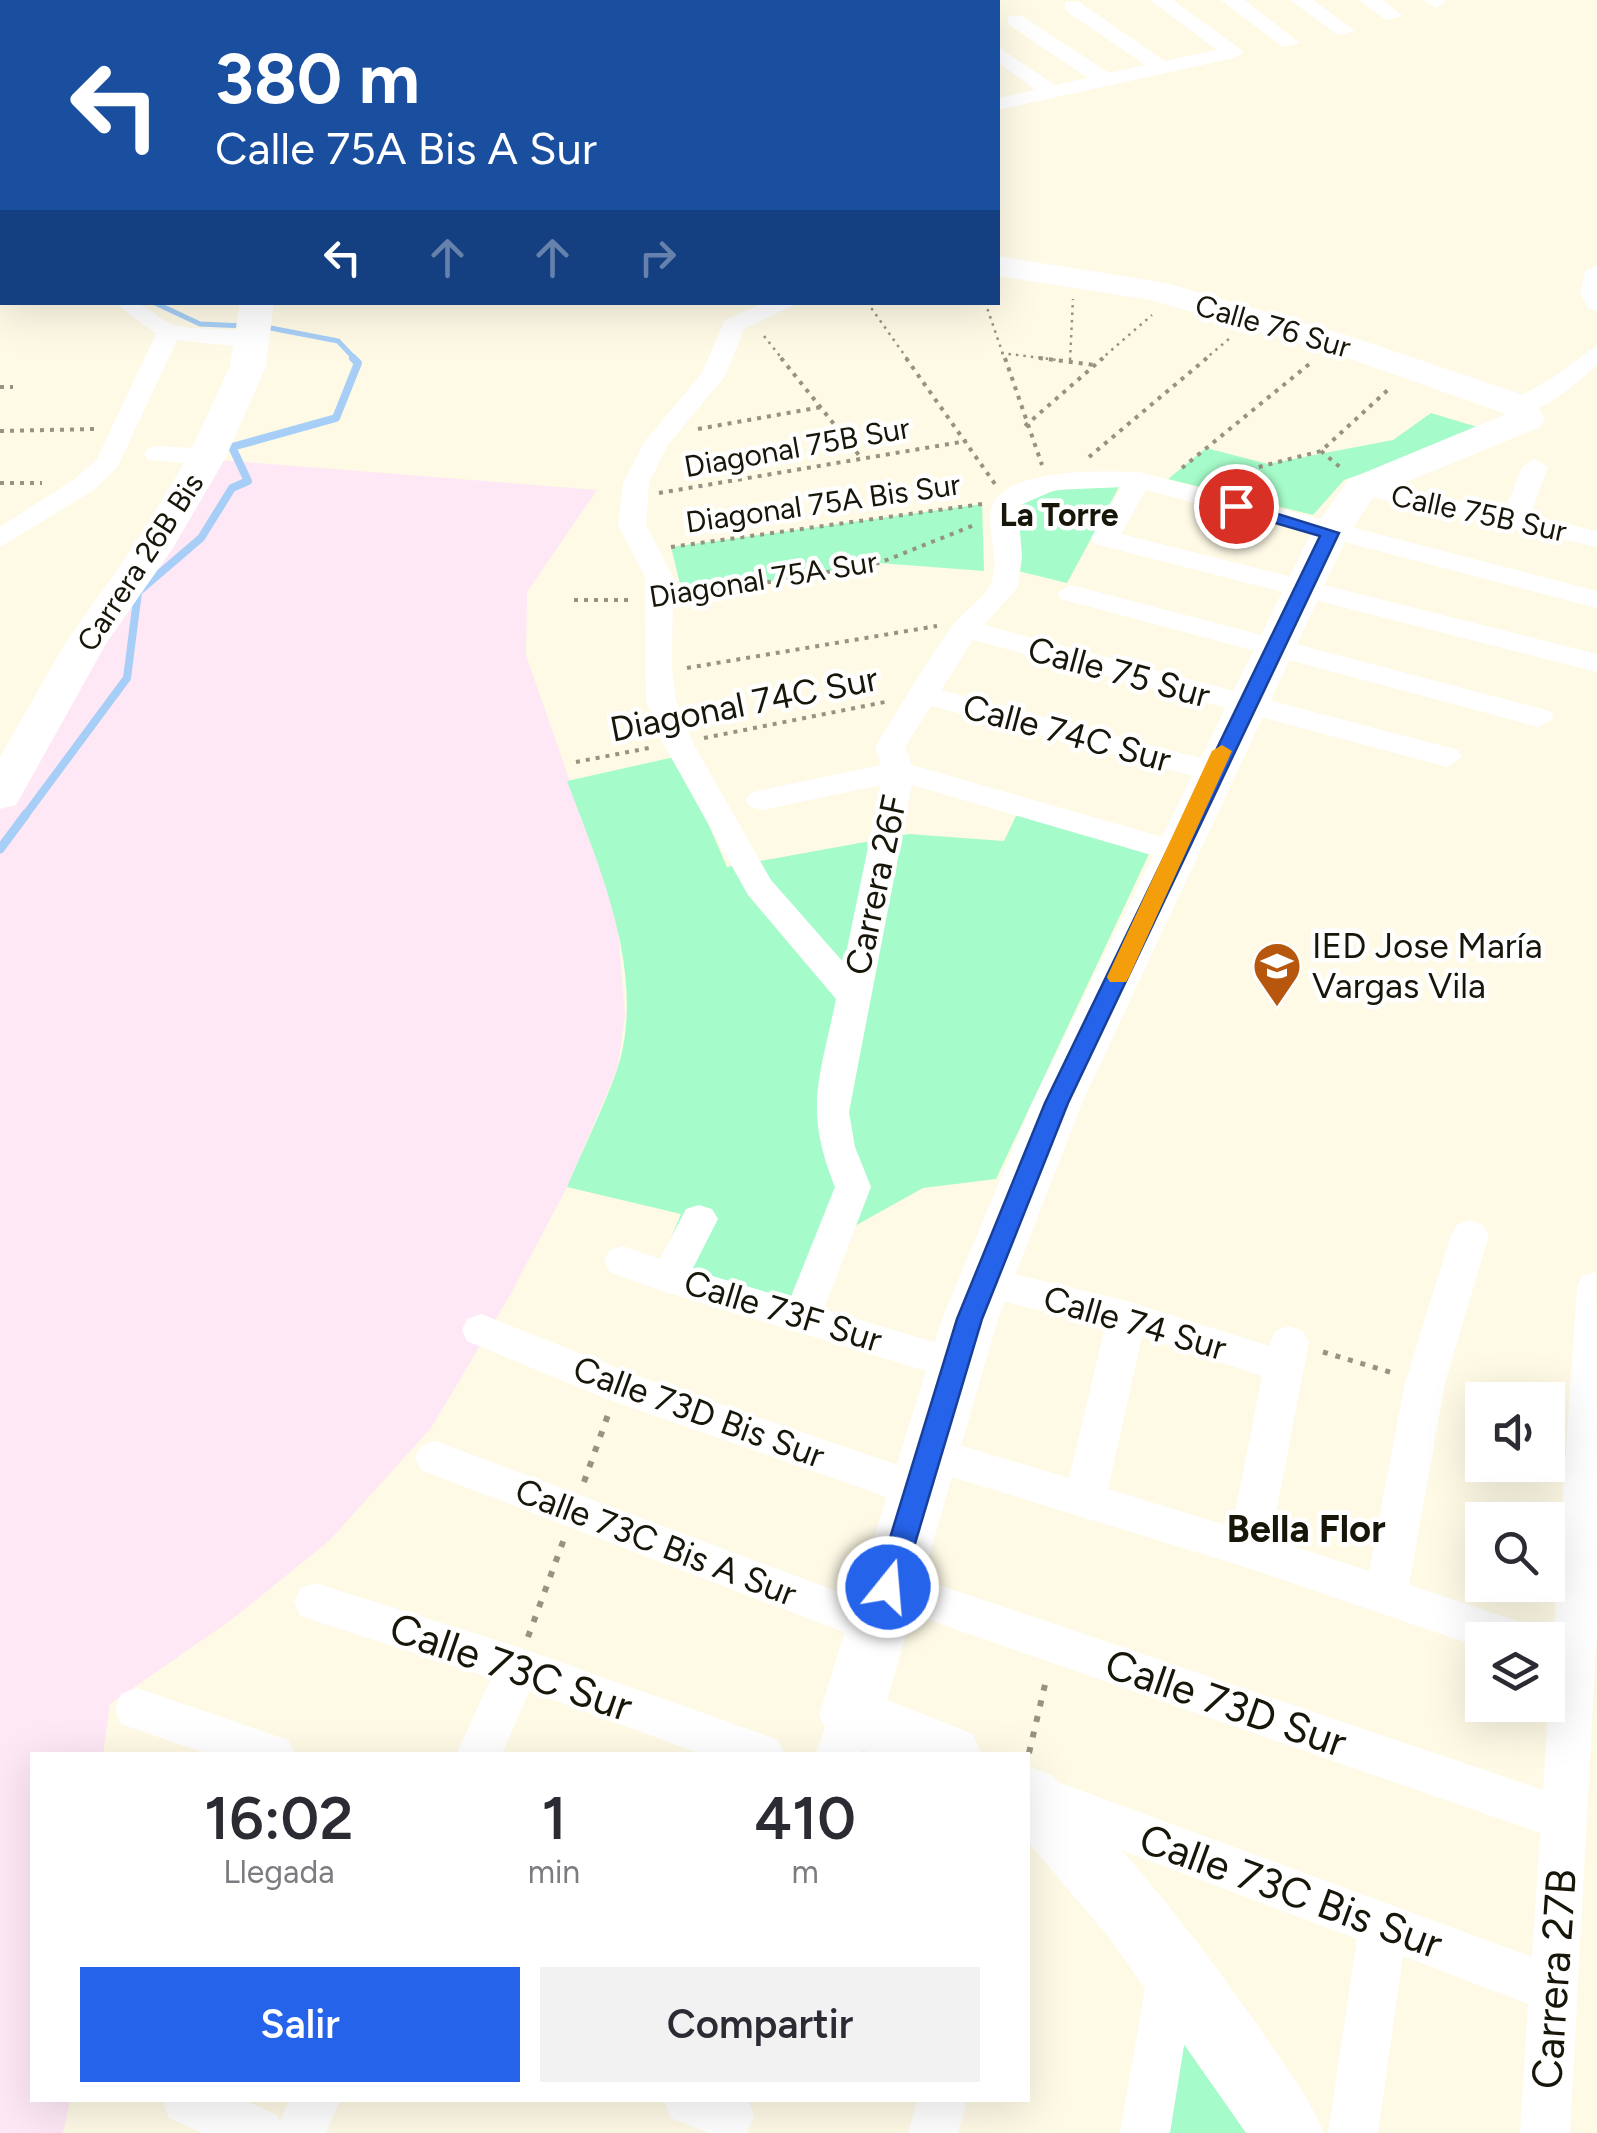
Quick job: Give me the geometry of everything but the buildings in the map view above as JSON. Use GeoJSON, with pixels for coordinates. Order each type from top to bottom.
{"type":"FeatureCollection","features":[{"type":"Feature","properties":{"kind":"street"},"geometry":{"type":"LineString","coordinates":[[1000,104],[1234,52],[1160,0]]}},
{"type":"Feature","properties":{"kind":"street"},"geometry":{"type":"LineString","coordinates":[[1232,0],[1290,43]]}},
{"type":"Feature","properties":{"kind":"street"},"geometry":{"type":"LineString","coordinates":[[1300,0],[1344,30]]}},
{"type":"Feature","properties":{"kind":"street"},"geometry":{"type":"LineString","coordinates":[[1369,0],[1393,16]]}},
{"type":"Feature","properties":{"kind":"street"},"geometry":{"type":"LineString","coordinates":[[1006,22],[1065,8],[1162,68]]}},
{"type":"Feature","properties":{"kind":"street"},"geometry":{"type":"LineString","coordinates":[[1006,22],[1105,80]]}},
{"type":"Feature","properties":{"kind":"street"},"geometry":{"type":"LineString","coordinates":[[1000,55],[1051,92]]}},
{"type":"Feature","properties":{"kind":"street","name":"Calle 76 Sur"},"geometry":{"type":"LineString","coordinates":[[1000,266],[1173,296],[1412,368],[1521,415]]}},
{"type":"Feature","properties":{"kind":"street"},"geometry":{"type":"LineString","coordinates":[[1597,272],[1592,293],[1597,304]]}},
{"type":"Feature","properties":{"kind":"street"},"geometry":{"type":"LineString","coordinates":[[130,305],[169,332],[253,324]]}},
{"type":"Feature","properties":{"kind":"street"},"geometry":{"type":"LineString","coordinates":[[781,305],[741,321],[713,376],[661,436],[636,483],[632,526],[658,577],[661,700],[678,743],[759,887],[853,996]]}},
{"type":"Feature","properties":{"kind":"street","name":"Carrera 26B Bis"},"geometry":{"type":"LineString","coordinates":[[0,795],[87,642],[153,548],[207,458],[248,366],[253,324]]}},
{"type":"Feature","properties":{"kind":"street"},"geometry":{"type":"LineString","coordinates":[[0,539],[85,484],[108,462],[127,429],[169,332]]}},
{"type":"Feature","properties":{"kind":"street"},"geometry":{"type":"LineString","coordinates":[[934,1752],[844,1735],[984,1282],[1056,1103],[1179,852],[1212,772],[1330,533],[1362,486],[1521,415],[1597,352]]}},
{"type":"Feature","properties":{"kind":"street"},"geometry":{"type":"LineString","coordinates":[[157,454],[207,458]]}},
{"type":"Feature","properties":{"kind":"street"},"geometry":{"type":"LineString","coordinates":[[1515,520],[1535,467]]}},
{"type":"Feature","properties":{"kind":"street"},"geometry":{"type":"LineString","coordinates":[[1157,485],[1105,538],[1597,663]]}},
{"type":"Feature","properties":{"kind":"street"},"geometry":{"type":"LineString","coordinates":[[1030,493],[1157,485],[1597,600]]}},
{"type":"Feature","properties":{"kind":"street","name":"Calle 75B Sur"},"geometry":{"type":"LineString","coordinates":[[1362,486],[1597,538]]}},
{"type":"Feature","properties":{"kind":"street","name":"Carrera 26F"},"geometry":{"type":"LineString","coordinates":[[801,1318],[853,1187],[837,1147],[831,1112],[899,772],[890,747],[964,629],[1004,587],[1008,557],[1030,493]]}},
{"type":"Feature","properties":{"kind":"street"},"geometry":{"type":"LineString","coordinates":[[1070,593],[1539,718]]}},
{"type":"Feature","properties":{"kind":"street","name":"Calle 75 Sur"},"geometry":{"type":"LineString","coordinates":[[964,629],[1447,757]]}},
{"type":"Feature","properties":{"kind":"street","name":"Calle 74C Sur"},"geometry":{"type":"LineString","coordinates":[[922,694],[1212,772]]}},
{"type":"Feature","properties":{"kind":"street"},"geometry":{"type":"LineString","coordinates":[[762,800],[899,772],[1179,852]]}},
{"type":"Feature","properties":{"kind":"street","name":"Calle 73F Sur"},"geometry":{"type":"LineString","coordinates":[[700,1220],[669,1278],[956,1364]]}},
{"type":"Feature","properties":{"kind":"street"},"geometry":{"type":"LineString","coordinates":[[1385,1598],[1425,1383],[1470,1236]]}},
{"type":"Feature","properties":{"kind":"street"},"geometry":{"type":"LineString","coordinates":[[623,1261],[669,1278]]}},
{"type":"Feature","properties":{"kind":"street","name":"Calle 74 Sur"},"geometry":{"type":"LineString","coordinates":[[984,1282],[1287,1354]]}},
{"type":"Feature","properties":{"kind":"street","name":"Carrera 27B"},"geometry":{"type":"LineString","coordinates":[[1564,1622],[1596,1287]]}},
{"type":"Feature","properties":{"kind":"street"},"geometry":{"type":"LineString","coordinates":[[1084,1502],[1127,1316]]}},
{"type":"Feature","properties":{"kind":"street","name":"Calle 73D Bis Sur"},"geometry":{"type":"LineString","coordinates":[[481,1330],[618,1386],[923,1472],[1084,1502],[1248,1550],[1465,1623]]}},
{"type":"Feature","properties":{"kind":"street"},"geometry":{"type":"LineString","coordinates":[[1248,1550],[1287,1354]]}},
{"type":"Feature","properties":{"kind":"street","name":"Calle 73C Bis A Sur"},"geometry":{"type":"LineString","coordinates":[[435,1458],[883,1606]]}},
{"type":"Feature","properties":{"kind":"street","name":"Calle 73C Sur"},"geometry":{"type":"LineString","coordinates":[[315,1602],[518,1667],[754,1752]]}},
{"type":"Feature","properties":{"kind":"street","name":"Calle 73D Sur"},"geometry":{"type":"LineString","coordinates":[[883,1606],[1054,1644],[1564,1819]]}},
{"type":"Feature","properties":{"kind":"street"},"geometry":{"type":"LineString","coordinates":[[479,1752],[518,1667]]}},
{"type":"Feature","properties":{"kind":"street"},"geometry":{"type":"LineString","coordinates":[[137,1709],[263,1752]]}},
{"type":"Feature","properties":{"kind":"street","name":"Carrera 27B"},"geometry":{"type":"LineString","coordinates":[[1544,2133],[1564,1819],[1562,1722]]}},
{"type":"Feature","properties":{"kind":"street","name":"Calle 73C Bis Sur"},"geometry":{"type":"LineString","coordinates":[[1030,1796],[1554,1989]]}},
{"type":"Feature","properties":{"kind":"street"},"geometry":{"type":"LineString","coordinates":[[1030,1797],[1116,1889],[1174,1963],[1288,2133]]}},
{"type":"Feature","properties":{"kind":"street"},"geometry":{"type":"LineString","coordinates":[[1353,2133],[1383,1925]]}},
{"type":"Feature","properties":{"kind":"street"},"geometry":{"type":"LineString","coordinates":[[1145,2133],[1174,1963]]}},
{"type":"Feature","properties":{"kind":"street"},"geometry":{"type":"LineString","coordinates":[[191,2102],[259,2133]]}},
{"type":"Feature","properties":{"kind":"street"},"geometry":{"type":"LineString","coordinates":[[300,2133],[314,2102]]}},
{"type":"Feature","properties":{"kind":"street"},"geometry":{"type":"LineString","coordinates":[[933,2133],[941,2102]]}},
{"type":"Feature","properties":{"kind":"path"},"geometry":{"type":"LineString","coordinates":[[1070,360],[1074,276]]}},
{"type":"Feature","properties":{"kind":"path"},"geometry":{"type":"LineString","coordinates":[[1025,426],[1173,296]]}},
{"type":"Feature","properties":{"kind":"path"},"geometry":{"type":"LineString","coordinates":[[869,305],[967,441],[1030,493]]}},
{"type":"Feature","properties":{"kind":"path"},"geometry":{"type":"LineString","coordinates":[[985,305],[1025,426],[1030,493]]}},
{"type":"Feature","properties":{"kind":"path"},"geometry":{"type":"LineString","coordinates":[[1030,493],[1251,320]]}},
{"type":"Feature","properties":{"kind":"path"},"geometry":{"type":"LineString","coordinates":[[741,321],[822,406],[862,459]]}},
{"type":"Feature","properties":{"kind":"path"},"geometry":{"type":"LineString","coordinates":[[1157,485],[1334,342]]}},
{"type":"Feature","properties":{"kind":"path"},"geometry":{"type":"LineString","coordinates":[[1001,353],[1094,365]]}},
{"type":"Feature","properties":{"kind":"path"},"geometry":{"type":"LineString","coordinates":[[1157,485],[1321,451],[1412,368]]}},
{"type":"Feature","properties":{"kind":"path"},"geometry":{"type":"LineString","coordinates":[[0,387],[13,387]]}},
{"type":"Feature","properties":{"kind":"path"},"geometry":{"type":"LineString","coordinates":[[661,436],[822,406]]}},
{"type":"Feature","properties":{"kind":"path"},"geometry":{"type":"LineString","coordinates":[[0,431],[127,429]]}},
{"type":"Feature","properties":{"kind":"path","name":"Diagonal 75B Sur"},"geometry":{"type":"LineString","coordinates":[[635,497],[967,441]]}},
{"type":"Feature","properties":{"kind":"path","name":"Diagonal 75A Bis Sur"},"geometry":{"type":"LineString","coordinates":[[646,550],[1030,493]]}},
{"type":"Feature","properties":{"kind":"path","name":"Diagonal 75A Sur"},"geometry":{"type":"LineString","coordinates":[[574,600],[659,601],[879,562],[1030,493]]}},
{"type":"Feature","properties":{"kind":"path"},"geometry":{"type":"LineString","coordinates":[[658,673],[932,625],[964,629]]}},
{"type":"Feature","properties":{"kind":"path","name":"Diagonal 74C Sur"},"geometry":{"type":"LineString","coordinates":[[576,762],[922,694]]}},
{"type":"Feature","properties":{"kind":"path"},"geometry":{"type":"LineString","coordinates":[[1287,1354],[1425,1383]]}},
{"type":"Feature","properties":{"kind":"path"},"geometry":{"type":"LineString","coordinates":[[1030,1752],[1054,1644]]}},
{"type":"Feature","properties":{"kind":"shaded area"},"geometry":{"type":"Polygon","coordinates":[[[219,460],[597,490],[527,592],[526,655],[617,917],[625,1016],[617,1070],[567,1187],[509,1297],[431,1428],[329,1541],[231,1620],[110,1704],[103,1752],[30,1752],[30,2102],[70,2102],[63,2133],[0,2133],[0,807],[219,460]]]}},
{"type":"Feature","properties":{"kind":"green space"},"geometry":{"type":"Polygon","coordinates":[[[1431,413],[1487,430],[1344,480],[1313,515],[1168,479],[1206,448],[1268,464],[1393,440],[1431,413]]]}},
{"type":"Feature","properties":{"kind":"green space"},"geometry":{"type":"Polygon","coordinates":[[[1119,487],[1067,583],[1018,571],[1010,515],[1022,505],[1034,497],[1061,490],[1119,487]]]}},
{"type":"Feature","properties":{"kind":"green space"},"geometry":{"type":"Polygon","coordinates":[[[982,504],[984,571],[879,563],[683,596],[671,547],[982,504]]]}},
{"type":"Feature","properties":{"kind":"green space"},"geometry":{"type":"Polygon","coordinates":[[[679,756],[727,867],[909,834],[1004,841],[1017,814],[1149,854],[996,1179],[923,1188],[853,1227],[815,1311],[657,1271],[681,1214],[567,1187],[616,1073],[625,1037],[627,1000],[624,962],[606,887],[567,781],[679,756]]]}},
{"type":"Feature","properties":{"kind":"green space"},"geometry":{"type":"Polygon","coordinates":[[[1187,2023],[1255,2133],[1168,2133],[1187,2023]]]}},
{"type":"Feature","properties":{"kind":"waterway"},"geometry":{"type":"LineString","coordinates":[[159,305],[200,324],[245,326]]}},
{"type":"Feature","properties":{"kind":"waterway"},"geometry":{"type":"LineString","coordinates":[[260,326],[338,341],[356,360]]}},
{"type":"Feature","properties":{"kind":"waterway"},"geometry":{"type":"LineString","coordinates":[[24,817],[127,678],[138,592],[201,538],[232,488],[248,481],[232,447],[336,418],[358,363],[353,358]]}},
{"type":"Feature","properties":{"kind":"waterway"},"geometry":{"type":"LineString","coordinates":[[0,849],[26,814]]}},
{"type":"Feature","properties":{"kind":"slow traffic"},"geometry":{"type":"LineString","coordinates":[[1118,977],[1179,852],[1222,751]]}},
{"type":"Feature","properties":{"kind":"place","name":"IED Jose María Vargas Vila"},"geometry":{"type":"Point","coordinates":[1277,1008]}},
{"type":"Feature","properties":{"kind":"district","name":"La Torre"},"geometry":{"type":"Point","coordinates":[1059,515]}},
{"type":"Feature","properties":{"kind":"district","name":"Bella Flor"},"geometry":{"type":"Point","coordinates":[1306,1529]}},
{"type":"Feature","properties":{"kind":"route"},"geometry":{"type":"LineString","coordinates":[[888,1587],[970,1319],[1056,1103],[1330,533],[1236,506]]}}]}
